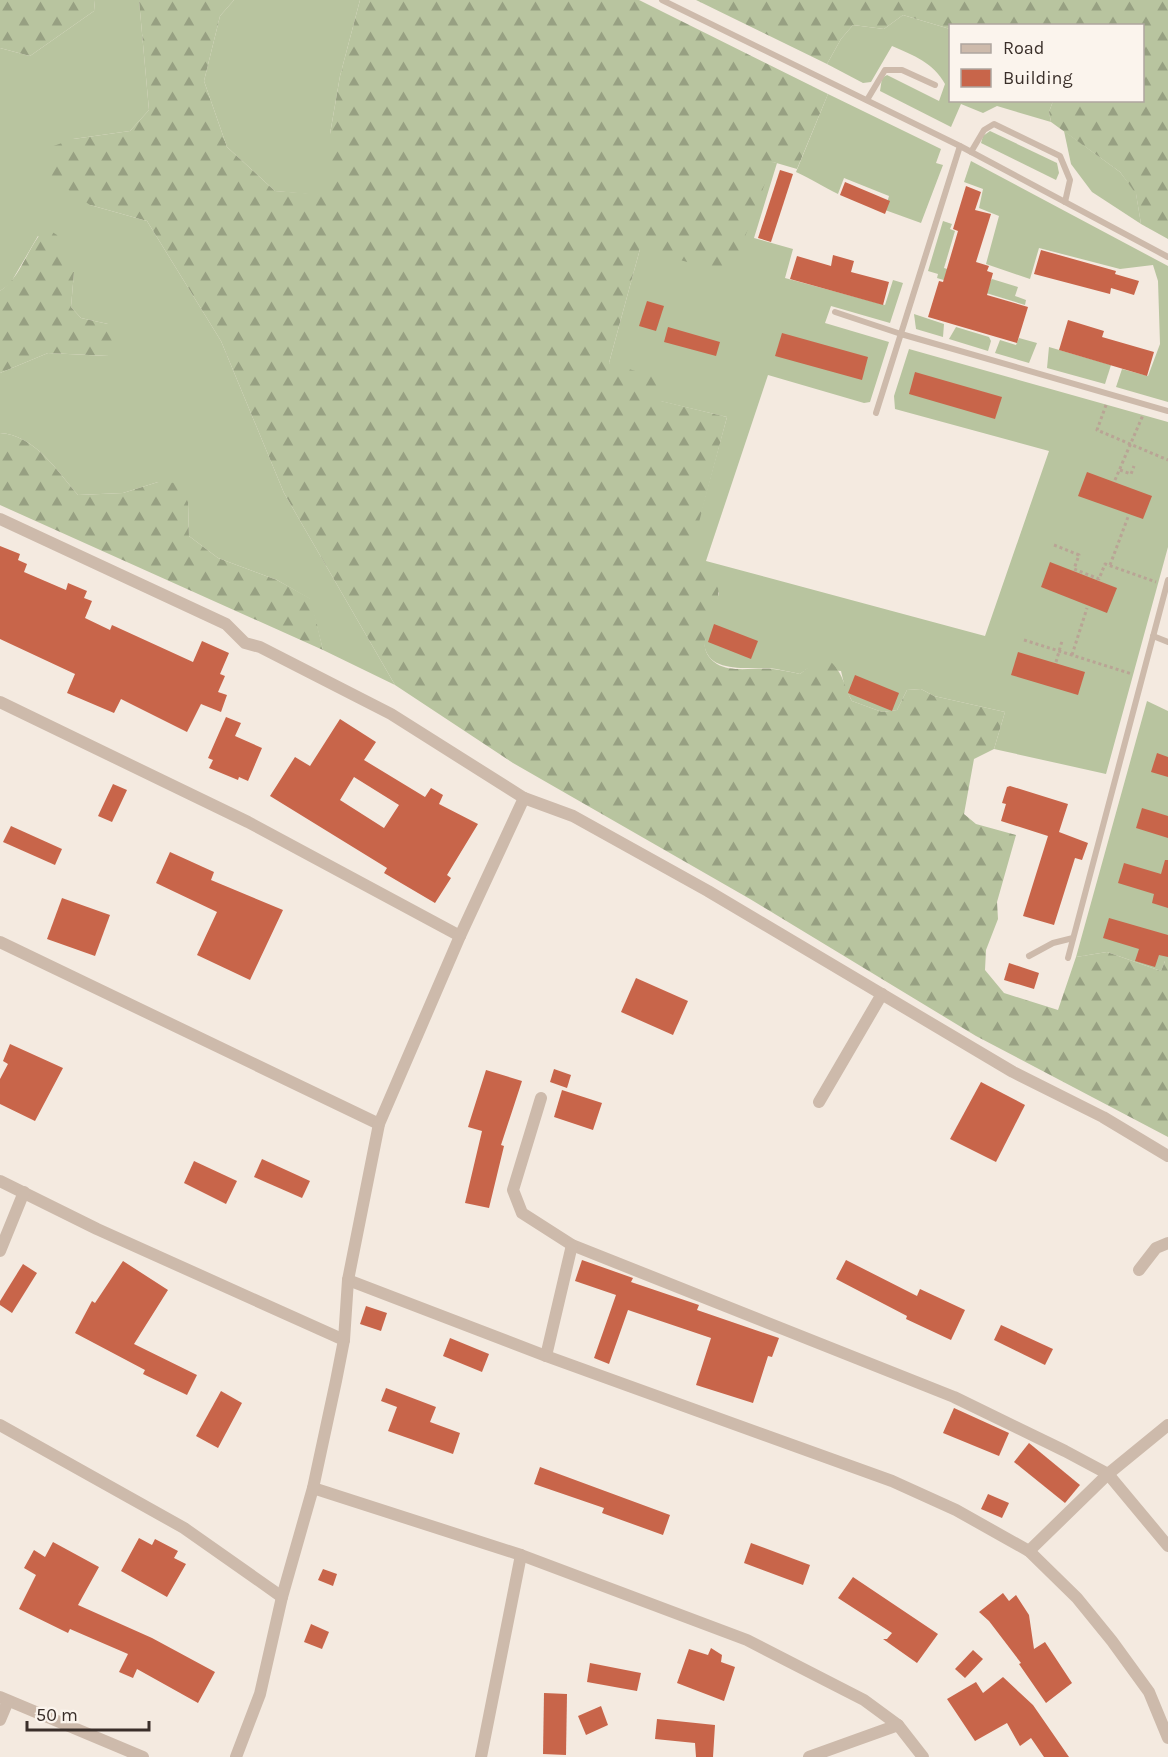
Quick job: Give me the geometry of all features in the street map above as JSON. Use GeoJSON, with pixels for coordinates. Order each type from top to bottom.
{"type":"FeatureCollection","features":[{"type":"Feature","properties":{"kind":"street"},"geometry":{"type":"LineString","coordinates":[[0,519],[226,624],[245,643],[260,648],[392,714],[524,798],[573,816],[708,891],[1013,1072],[1103,1117],[1168,1155]]}},
{"type":"Feature","properties":{"kind":"street"},"geometry":{"type":"LineString","coordinates":[[0,702],[237,817],[460,936]]}},
{"type":"Feature","properties":{"kind":"street"},"geometry":{"type":"LineString","coordinates":[[236,1757],[260,1694],[282,1597],[313,1488],[344,1340],[348,1280],[379,1124],[460,936],[524,798]]}},
{"type":"Feature","properties":{"kind":"street"},"geometry":{"type":"LineString","coordinates":[[0,942],[379,1124]]}},
{"type":"Feature","properties":{"kind":"street"},"geometry":{"type":"LineString","coordinates":[[819,1102],[882,994]]}},
{"type":"Feature","properties":{"kind":"street"},"geometry":{"type":"LineString","coordinates":[[541,1098],[513,1190],[522,1213],[572,1245],[954,1397],[1108,1474],[1168,1546]]}},
{"type":"Feature","properties":{"kind":"street"},"geometry":{"type":"LineString","coordinates":[[0,1181],[97,1229],[344,1340]]}},
{"type":"Feature","properties":{"kind":"street"},"geometry":{"type":"LineString","coordinates":[[0,1251],[24,1192]]}},
{"type":"Feature","properties":{"kind":"street"},"geometry":{"type":"LineString","coordinates":[[1139,1270],[1156,1248],[1168,1244]]}},
{"type":"Feature","properties":{"kind":"street"},"geometry":{"type":"LineString","coordinates":[[546,1356],[572,1245]]}},
{"type":"Feature","properties":{"kind":"street"},"geometry":{"type":"LineString","coordinates":[[348,1280],[546,1356],[892,1481],[956,1510],[1029,1551],[1077,1598],[1149,1692],[1168,1738]]}},
{"type":"Feature","properties":{"kind":"street"},"geometry":{"type":"LineString","coordinates":[[0,1425],[184,1528],[282,1597]]}},
{"type":"Feature","properties":{"kind":"street"},"geometry":{"type":"LineString","coordinates":[[1029,1551],[1108,1474],[1168,1425]]}},
{"type":"Feature","properties":{"kind":"street"},"geometry":{"type":"LineString","coordinates":[[313,1488],[521,1555],[747,1640],[822,1677],[864,1701],[898,1725],[923,1757]]}},
{"type":"Feature","properties":{"kind":"street"},"geometry":{"type":"LineString","coordinates":[[481,1757],[521,1555]]}},
{"type":"Feature","properties":{"kind":"street"},"geometry":{"type":"LineString","coordinates":[[0,1720],[4,1699],[143,1757]]}},
{"type":"Feature","properties":{"kind":"street"},"geometry":{"type":"LineString","coordinates":[[809,1757],[898,1725]]}},
{"type":"Feature","properties":{"kind":"lane"},"geometry":{"type":"LineString","coordinates":[[662,0],[960,146],[1168,257]]}},
{"type":"Feature","properties":{"kind":"lane"},"geometry":{"type":"LineString","coordinates":[[867,100],[885,70],[902,70],[935,85]]}},
{"type":"Feature","properties":{"kind":"lane"},"geometry":{"type":"LineString","coordinates":[[971,152],[984,130],[994,124],[1060,156],[1071,180],[1065,202]]}},
{"type":"Feature","properties":{"kind":"lane"},"geometry":{"type":"LineString","coordinates":[[876,413],[960,146]]}},
{"type":"Feature","properties":{"kind":"lane"},"geometry":{"type":"LineString","coordinates":[[835,312],[901,334],[1168,411]]}},
{"type":"Feature","properties":{"kind":"lane"},"geometry":{"type":"LineString","coordinates":[[1068,958],[1167,583]]}},
{"type":"Feature","properties":{"kind":"lane"},"geometry":{"type":"LineString","coordinates":[[1153,636],[1168,642]]}},
{"type":"Feature","properties":{"kind":"lane"},"geometry":{"type":"LineString","coordinates":[[1029,956],[1053,943],[1073,938]]}},
{"type":"Feature","properties":{"kind":"path"},"geometry":{"type":"LineString","coordinates":[[1110,395],[1097,430],[1168,460]]}},
{"type":"Feature","properties":{"kind":"path"},"geometry":{"type":"LineString","coordinates":[[1115,480],[1147,405]]}},
{"type":"Feature","properties":{"kind":"path"},"geometry":{"type":"LineString","coordinates":[[1120,470],[1131,474],[1134,466]]}},
{"type":"Feature","properties":{"kind":"path"},"geometry":{"type":"LineString","coordinates":[[1110,565],[1128,517]]}},
{"type":"Feature","properties":{"kind":"path"},"geometry":{"type":"LineString","coordinates":[[1054,545],[1079,555],[1074,569],[1099,579],[1105,564],[1167,583]]}},
{"type":"Feature","properties":{"kind":"path"},"geometry":{"type":"LineString","coordinates":[[1072,655],[1087,608]]}},
{"type":"Feature","properties":{"kind":"path"},"geometry":{"type":"LineString","coordinates":[[1024,640],[1142,677]]}},
{"type":"Feature","properties":{"kind":"path"},"geometry":{"type":"LineString","coordinates":[[1056,662],[1062,641]]}},
{"type":"Feature","properties":{"kind":"green space"},"geometry":{"type":"Polygon","coordinates":[[[0,0],[95,0],[94,11],[30,56],[0,48],[0,0]]]}},
{"type":"Feature","properties":{"kind":"green space"},"geometry":{"type":"Polygon","coordinates":[[[95,0],[139,0],[149,110],[130,131],[73,139],[90,205],[147,221],[221,341],[284,493],[395,685],[323,650],[310,599],[277,580],[218,558],[189,536],[188,502],[158,482],[123,493],[78,495],[35,447],[13,435],[0,433],[0,373],[48,353],[108,356],[108,324],[81,318],[71,307],[74,272],[38,236],[10,284],[0,291],[0,48],[30,56],[94,11],[95,0]]]}},
{"type":"Feature","properties":{"kind":"green space"},"geometry":{"type":"Polygon","coordinates":[[[139,0],[234,0],[220,16],[204,81],[227,147],[275,191],[330,195],[330,134],[340,76],[360,0],[639,0],[828,94],[797,169],[773,162],[731,274],[640,249],[609,363],[665,380],[661,401],[727,417],[690,556],[708,571],[716,582],[717,603],[706,635],[705,646],[708,655],[717,664],[737,669],[773,669],[800,674],[816,661],[829,660],[840,675],[852,701],[882,712],[897,710],[907,690],[921,689],[934,696],[1005,712],[994,749],[974,759],[964,814],[976,824],[1016,835],[997,902],[998,919],[986,950],[985,970],[1004,993],[1058,1010],[1076,957],[1107,952],[1161,971],[1165,961],[1168,961],[1168,1137],[976,1036],[750,899],[513,763],[395,685],[284,493],[221,341],[147,221],[90,205],[44,173],[48,148],[73,139],[130,131],[149,110],[139,0]]]}},
{"type":"Feature","properties":{"kind":"green space"},"geometry":{"type":"Polygon","coordinates":[[[234,0],[360,0],[340,76],[330,134],[330,196],[275,191],[227,147],[204,81],[220,16],[234,0]]]}},
{"type":"Feature","properties":{"kind":"green space"},"geometry":{"type":"Polygon","coordinates":[[[696,0],[1168,0],[1168,239],[1141,224],[1136,194],[1120,172],[1051,122],[1049,112],[1053,102],[1144,102],[1144,24],[949,24],[949,29],[903,15],[884,29],[853,25],[841,39],[827,64],[696,0]]]}},
{"type":"Feature","properties":{"kind":"green space"},"geometry":{"type":"Polygon","coordinates":[[[903,15],[949,29],[949,102],[1053,102],[1049,112],[1051,122],[997,106],[983,113],[961,104],[951,127],[880,91],[882,78],[887,75],[939,101],[945,84],[929,65],[892,46],[871,82],[863,83],[827,64],[841,39],[853,25],[884,29],[903,15]]]}},
{"type":"Feature","properties":{"kind":"green space"},"geometry":{"type":"Polygon","coordinates":[[[828,94],[941,149],[936,163],[943,165],[921,223],[885,210],[889,196],[844,178],[838,194],[796,172],[828,94]]]}},
{"type":"Feature","properties":{"kind":"green space"},"geometry":{"type":"Polygon","coordinates":[[[990,131],[1057,163],[1059,173],[1056,180],[981,143],[983,136],[990,131]]]}},
{"type":"Feature","properties":{"kind":"green space"},"geometry":{"type":"Polygon","coordinates":[[[1064,131],[1120,172],[1136,193],[1141,224],[1092,192],[1071,164],[1064,131]]]}},
{"type":"Feature","properties":{"kind":"green space"},"geometry":{"type":"Polygon","coordinates":[[[971,161],[1168,266],[1168,402],[1116,387],[1122,369],[1148,376],[1160,344],[1158,281],[1153,265],[1120,269],[1039,248],[1030,279],[986,264],[999,216],[979,208],[983,189],[964,182],[971,161]]]}},
{"type":"Feature","properties":{"kind":"green space"},"geometry":{"type":"Polygon","coordinates":[[[773,162],[777,163],[754,238],[793,249],[785,278],[885,305],[893,280],[903,283],[890,323],[831,306],[825,323],[889,342],[870,402],[864,403],[768,375],[706,561],[985,636],[1049,451],[895,409],[894,396],[909,349],[1168,422],[1168,547],[1106,774],[994,749],[1005,712],[934,696],[921,689],[907,690],[897,710],[882,712],[852,701],[845,688],[841,671],[808,668],[800,674],[768,668],[729,667],[712,660],[707,653],[704,638],[719,593],[689,556],[727,417],[660,401],[609,363],[640,249],[773,162]]]}},
{"type":"Feature","properties":{"kind":"green space"},"geometry":{"type":"Polygon","coordinates":[[[943,221],[952,224],[950,229],[955,231],[944,268],[990,282],[992,279],[1018,287],[1015,296],[1026,300],[1025,305],[937,278],[938,274],[928,271],[943,221]]]}},
{"type":"Feature","properties":{"kind":"green space"},"geometry":{"type":"Polygon","coordinates":[[[46,228],[57,235],[74,272],[71,307],[81,318],[108,324],[123,342],[109,356],[48,353],[0,373],[0,291],[14,278],[39,235],[46,228]]]}},
{"type":"Feature","properties":{"kind":"green space"},"geometry":{"type":"Polygon","coordinates":[[[914,314],[944,324],[943,337],[916,329],[914,314]]]}},
{"type":"Feature","properties":{"kind":"green space"},"geometry":{"type":"Polygon","coordinates":[[[956,327],[989,337],[991,341],[988,351],[949,339],[956,327]]]}},
{"type":"Feature","properties":{"kind":"green space"},"geometry":{"type":"Polygon","coordinates":[[[1019,338],[1037,343],[1029,363],[995,353],[1000,340],[1016,345],[1019,338]]]}},
{"type":"Feature","properties":{"kind":"green space"},"geometry":{"type":"Polygon","coordinates":[[[1049,347],[1111,365],[1105,384],[1047,368],[1049,347]]]}},
{"type":"Feature","properties":{"kind":"green space"},"geometry":{"type":"Polygon","coordinates":[[[0,433],[13,435],[35,447],[78,495],[123,493],[158,482],[178,483],[188,502],[189,536],[218,558],[277,580],[311,599],[323,650],[0,505],[0,433]]]}},
{"type":"Feature","properties":{"kind":"green space"},"geometry":{"type":"Polygon","coordinates":[[[1147,701],[1168,711],[1168,961],[1165,961],[1161,971],[1107,952],[1076,957],[1147,701]]]}},
{"type":"Feature","properties":{"kind":"building"},"geometry":{"type":"Polygon","coordinates":[[[780,170],[793,174],[771,242],[758,238],[780,170]]]}},
{"type":"Feature","properties":{"kind":"building"},"geometry":{"type":"Polygon","coordinates":[[[845,182],[890,201],[885,214],[840,195],[845,182]]]}},
{"type":"Feature","properties":{"kind":"building"},"geometry":{"type":"Polygon","coordinates":[[[966,186],[981,192],[975,210],[991,214],[976,262],[989,266],[987,271],[993,273],[987,295],[1028,307],[1017,343],[928,317],[939,281],[943,282],[958,231],[953,229],[966,186]]]}},
{"type":"Feature","properties":{"kind":"building"},"geometry":{"type":"Polygon","coordinates":[[[1041,250],[1116,271],[1115,274],[1139,281],[1134,295],[1111,288],[1110,294],[1034,274],[1041,250]]]}},
{"type":"Feature","properties":{"kind":"building"},"geometry":{"type":"Polygon","coordinates":[[[833,255],[854,261],[851,272],[889,282],[883,305],[790,279],[797,256],[831,266],[833,255]]]}},
{"type":"Feature","properties":{"kind":"building"},"geometry":{"type":"Polygon","coordinates":[[[647,301],[664,306],[656,331],[639,326],[647,301]]]}},
{"type":"Feature","properties":{"kind":"building"},"geometry":{"type":"Polygon","coordinates":[[[1068,320],[1104,331],[1102,337],[1154,352],[1147,376],[1059,350],[1068,320]]]}},
{"type":"Feature","properties":{"kind":"building"},"geometry":{"type":"Polygon","coordinates":[[[668,327],[720,342],[716,356],[664,342],[668,327]]]}},
{"type":"Feature","properties":{"kind":"building"},"geometry":{"type":"Polygon","coordinates":[[[782,333],[868,357],[862,380],[775,356],[782,333]]]}},
{"type":"Feature","properties":{"kind":"building"},"geometry":{"type":"Polygon","coordinates":[[[915,372],[1002,397],[995,419],[909,394],[915,372]]]}},
{"type":"Feature","properties":{"kind":"building"},"geometry":{"type":"Polygon","coordinates":[[[1087,472],[1152,496],[1143,519],[1078,496],[1087,472]]]}},
{"type":"Feature","properties":{"kind":"building"},"geometry":{"type":"Polygon","coordinates":[[[0,546],[20,554],[18,560],[27,564],[24,572],[66,590],[68,583],[87,591],[84,598],[92,601],[85,618],[110,630],[112,625],[193,662],[202,641],[229,653],[220,674],[225,676],[218,692],[227,695],[221,712],[201,704],[187,732],[121,699],[114,713],[67,693],[75,674],[0,639],[0,546]]]}},
{"type":"Feature","properties":{"kind":"building"},"geometry":{"type":"Polygon","coordinates":[[[1050,562],[1117,588],[1107,613],[1041,587],[1050,562]]]}},
{"type":"Feature","properties":{"kind":"building"},"geometry":{"type":"Polygon","coordinates":[[[714,624],[758,641],[751,659],[708,642],[714,624]]]}},
{"type":"Feature","properties":{"kind":"building"},"geometry":{"type":"Polygon","coordinates":[[[1018,652],[1085,672],[1078,695],[1011,675],[1018,652]]]}},
{"type":"Feature","properties":{"kind":"building"},"geometry":{"type":"Polygon","coordinates":[[[855,675],[899,693],[892,711],[848,693],[855,675]]]}},
{"type":"Feature","properties":{"kind":"building"},"geometry":{"type":"Polygon","coordinates":[[[226,717],[241,723],[235,736],[262,748],[248,781],[239,777],[238,780],[209,768],[213,760],[208,758],[226,717]]]}},
{"type":"Feature","properties":{"kind":"building"},"geometry":{"type":"Polygon","coordinates":[[[340,719],[376,742],[364,760],[425,797],[431,788],[443,795],[439,804],[478,824],[447,875],[451,878],[435,903],[384,873],[387,868],[270,796],[295,757],[310,766],[340,719]],[[354,777],[340,800],[384,828],[399,805],[354,777]]]}},
{"type":"Feature","properties":{"kind":"building"},"geometry":{"type":"Polygon","coordinates":[[[1157,753],[1168,757],[1168,777],[1151,772],[1157,753]]]}},
{"type":"Feature","properties":{"kind":"building"},"geometry":{"type":"Polygon","coordinates":[[[113,784],[127,790],[112,822],[98,816],[113,784]]]}},
{"type":"Feature","properties":{"kind":"building"},"geometry":{"type":"Polygon","coordinates":[[[1007,787],[1068,804],[1059,832],[1088,843],[1082,860],[1075,858],[1054,925],[1023,916],[1048,836],[1001,821],[1006,804],[1002,803],[1007,787]]]}},
{"type":"Feature","properties":{"kind":"building"},"geometry":{"type":"Polygon","coordinates":[[[1142,808],[1168,816],[1168,838],[1136,828],[1142,808]]]}},
{"type":"Feature","properties":{"kind":"building"},"geometry":{"type":"Polygon","coordinates":[[[11,826],[62,849],[55,865],[3,842],[11,826]]]}},
{"type":"Feature","properties":{"kind":"building"},"geometry":{"type":"Polygon","coordinates":[[[170,852],[214,872],[211,880],[283,910],[250,980],[197,955],[217,912],[156,883],[170,852]]]}},
{"type":"Feature","properties":{"kind":"building"},"geometry":{"type":"Polygon","coordinates":[[[1165,860],[1168,860],[1168,908],[1152,903],[1154,894],[1118,883],[1124,863],[1161,874],[1165,860]]]}},
{"type":"Feature","properties":{"kind":"building"},"geometry":{"type":"Polygon","coordinates":[[[62,898],[110,915],[95,956],[47,939],[62,898]]]}},
{"type":"Feature","properties":{"kind":"building"},"geometry":{"type":"Polygon","coordinates":[[[1109,918],[1168,935],[1168,957],[1159,955],[1155,967],[1135,961],[1139,949],[1103,938],[1109,918]]]}},
{"type":"Feature","properties":{"kind":"building"},"geometry":{"type":"Polygon","coordinates":[[[1009,963],[1039,973],[1034,989],[1004,980],[1009,963]]]}},
{"type":"Feature","properties":{"kind":"building"},"geometry":{"type":"Polygon","coordinates":[[[636,978],[688,1001],[673,1035],[621,1012],[636,978]]]}},
{"type":"Feature","properties":{"kind":"building"},"geometry":{"type":"Polygon","coordinates":[[[10,1044],[63,1068],[35,1121],[0,1104],[0,1079],[8,1064],[3,1061],[10,1044]]]}},
{"type":"Feature","properties":{"kind":"building"},"geometry":{"type":"Polygon","coordinates":[[[554,1069],[571,1075],[567,1088],[550,1082],[554,1069]]]}},
{"type":"Feature","properties":{"kind":"building"},"geometry":{"type":"Polygon","coordinates":[[[486,1070],[522,1081],[501,1145],[504,1146],[489,1208],[465,1203],[482,1131],[468,1127],[486,1070]]]}},
{"type":"Feature","properties":{"kind":"building"},"geometry":{"type":"Polygon","coordinates":[[[981,1082],[1025,1105],[996,1162],[950,1139],[981,1082]]]}},
{"type":"Feature","properties":{"kind":"building"},"geometry":{"type":"Polygon","coordinates":[[[562,1090],[602,1103],[593,1130],[554,1117],[562,1090]]]}},
{"type":"Feature","properties":{"kind":"building"},"geometry":{"type":"Polygon","coordinates":[[[262,1159],[310,1181],[302,1198],[254,1177],[262,1159]]]}},
{"type":"Feature","properties":{"kind":"building"},"geometry":{"type":"Polygon","coordinates":[[[194,1161],[237,1181],[226,1204],[184,1183],[194,1161]]]}},
{"type":"Feature","properties":{"kind":"building"},"geometry":{"type":"Polygon","coordinates":[[[582,1260],[633,1278],[631,1282],[699,1305],[697,1310],[779,1338],[772,1357],[768,1356],[753,1403],[696,1385],[711,1338],[628,1310],[609,1364],[594,1358],[616,1295],[575,1281],[582,1260]]]}},
{"type":"Feature","properties":{"kind":"building"},"geometry":{"type":"Polygon","coordinates":[[[846,1260],[917,1296],[920,1289],[965,1310],[951,1340],[906,1319],[907,1316],[836,1279],[846,1260]]]}},
{"type":"Feature","properties":{"kind":"building"},"geometry":{"type":"Polygon","coordinates":[[[123,1261],[168,1290],[134,1344],[197,1375],[187,1395],[143,1374],[145,1370],[75,1333],[92,1301],[95,1303],[123,1261]]]}},
{"type":"Feature","properties":{"kind":"building"},"geometry":{"type":"Polygon","coordinates":[[[23,1264],[37,1273],[12,1313],[0,1305],[0,1301],[23,1264]]]}},
{"type":"Feature","properties":{"kind":"building"},"geometry":{"type":"Polygon","coordinates":[[[366,1306],[387,1313],[381,1331],[360,1324],[366,1306]]]}},
{"type":"Feature","properties":{"kind":"building"},"geometry":{"type":"Polygon","coordinates":[[[1001,1325],[1053,1349],[1045,1365],[994,1340],[1001,1325]]]}},
{"type":"Feature","properties":{"kind":"building"},"geometry":{"type":"Polygon","coordinates":[[[450,1338],[489,1354],[482,1372],[443,1356],[450,1338]]]}},
{"type":"Feature","properties":{"kind":"building"},"geometry":{"type":"Polygon","coordinates":[[[386,1388],[436,1407],[430,1422],[460,1433],[453,1454],[388,1431],[397,1407],[381,1401],[386,1388]]]}},
{"type":"Feature","properties":{"kind":"building"},"geometry":{"type":"Polygon","coordinates":[[[221,1391],[242,1403],[218,1448],[196,1436],[221,1391]]]}},
{"type":"Feature","properties":{"kind":"building"},"geometry":{"type":"Polygon","coordinates":[[[954,1408],[1009,1433],[999,1456],[943,1433],[954,1408]]]}},
{"type":"Feature","properties":{"kind":"building"},"geometry":{"type":"Polygon","coordinates":[[[1029,1443],[1080,1485],[1065,1503],[1014,1462],[1029,1443]]]}},
{"type":"Feature","properties":{"kind":"building"},"geometry":{"type":"Polygon","coordinates":[[[540,1467],[670,1515],[663,1535],[602,1513],[604,1508],[534,1484],[540,1467]]]}},
{"type":"Feature","properties":{"kind":"building"},"geometry":{"type":"Polygon","coordinates":[[[988,1494],[1009,1503],[1002,1518],[981,1509],[988,1494]]]}},
{"type":"Feature","properties":{"kind":"building"},"geometry":{"type":"Polygon","coordinates":[[[139,1538],[152,1545],[155,1539],[178,1551],[174,1558],[186,1564],[167,1597],[121,1571],[139,1538]]]}},
{"type":"Feature","properties":{"kind":"building"},"geometry":{"type":"Polygon","coordinates":[[[53,1542],[99,1567],[78,1605],[152,1638],[215,1672],[198,1703],[137,1669],[133,1678],[119,1672],[128,1654],[70,1629],[68,1633],[19,1609],[36,1575],[24,1568],[34,1550],[45,1557],[53,1542]]]}},
{"type":"Feature","properties":{"kind":"building"},"geometry":{"type":"Polygon","coordinates":[[[751,1543],[810,1565],[803,1585],[744,1563],[751,1543]]]}},
{"type":"Feature","properties":{"kind":"building"},"geometry":{"type":"Polygon","coordinates":[[[323,1569],[337,1574],[333,1586],[318,1580],[323,1569]]]}},
{"type":"Feature","properties":{"kind":"building"},"geometry":{"type":"Polygon","coordinates":[[[853,1577],[938,1634],[917,1663],[883,1639],[887,1639],[892,1633],[838,1598],[853,1577]]]}},
{"type":"Feature","properties":{"kind":"building"},"geometry":{"type":"Polygon","coordinates":[[[1003,1593],[1009,1601],[1016,1595],[1029,1615],[1034,1649],[1045,1642],[1072,1683],[1046,1703],[1019,1664],[1021,1663],[989,1621],[979,1612],[1003,1593]]]}},
{"type":"Feature","properties":{"kind":"building"},"geometry":{"type":"Polygon","coordinates":[[[311,1624],[329,1632],[322,1649],[304,1642],[311,1624]]]}},
{"type":"Feature","properties":{"kind":"building"},"geometry":{"type":"Polygon","coordinates":[[[711,1648],[722,1655],[721,1662],[735,1667],[724,1701],[677,1683],[689,1649],[708,1655],[711,1648]]]}},
{"type":"Feature","properties":{"kind":"building"},"geometry":{"type":"Polygon","coordinates":[[[973,1650],[983,1659],[965,1678],[955,1669],[973,1650]]]}},
{"type":"Feature","properties":{"kind":"building"},"geometry":{"type":"Polygon","coordinates":[[[590,1663],[641,1673],[637,1691],[587,1682],[590,1663]]]}},
{"type":"Feature","properties":{"kind":"building"},"geometry":{"type":"Polygon","coordinates":[[[1003,1677],[1033,1705],[1069,1757],[1044,1757],[1031,1738],[1020,1746],[1007,1723],[975,1741],[947,1699],[976,1682],[983,1693],[1003,1677]]]}},
{"type":"Feature","properties":{"kind":"building"},"geometry":{"type":"Polygon","coordinates":[[[544,1693],[567,1694],[566,1755],[543,1754],[544,1693]]]}},
{"type":"Feature","properties":{"kind":"building"},"geometry":{"type":"Polygon","coordinates":[[[601,1706],[608,1725],[586,1735],[578,1716],[601,1706]]]}},
{"type":"Feature","properties":{"kind":"building"},"geometry":{"type":"Polygon","coordinates":[[[657,1719],[715,1725],[713,1757],[696,1757],[695,1743],[655,1739],[657,1719]]]}}]}
